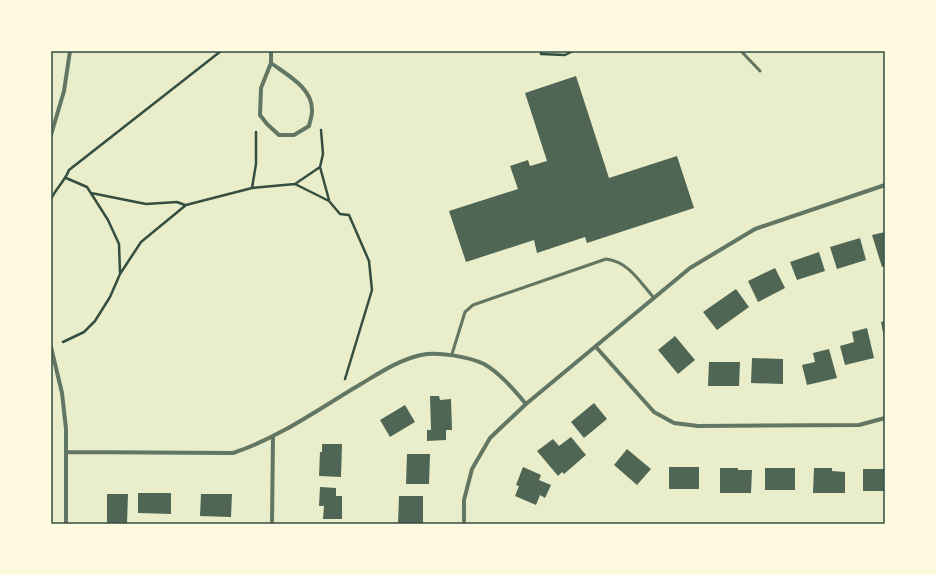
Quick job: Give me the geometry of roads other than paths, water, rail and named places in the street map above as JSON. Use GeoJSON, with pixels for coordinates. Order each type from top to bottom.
{"type":"FeatureCollection","features":[{"type":"Feature","properties":{"kind":"street"},"geometry":{"type":"LineString","coordinates":[[51,135],[64,91],[70,51]]}},
{"type":"Feature","properties":{"kind":"street"},"geometry":{"type":"LineString","coordinates":[[271,51],[271,63],[261,88],[260,115],[279,135],[294,135],[309,126],[312,110],[310,98],[301,85],[271,63]]}},
{"type":"Feature","properties":{"kind":"street"},"geometry":{"type":"LineString","coordinates":[[464,524],[464,500],[472,469],[490,438],[526,404],[690,268],[755,229],[885,185]]}},
{"type":"Feature","properties":{"kind":"street"},"geometry":{"type":"LineString","coordinates":[[596,346],[654,412],[674,423],[698,426],[859,425],[885,418]]}},
{"type":"Feature","properties":{"kind":"street"},"geometry":{"type":"LineString","coordinates":[[51,347],[62,393],[66,429],[66,524]]}},
{"type":"Feature","properties":{"kind":"street"},"geometry":{"type":"LineString","coordinates":[[66,452],[233,453],[273,436],[398,362],[423,354],[452,354],[483,364],[496,373],[526,404]]}},
{"type":"Feature","properties":{"kind":"street"},"geometry":{"type":"LineString","coordinates":[[272,524],[273,436]]}},
{"type":"Feature","properties":{"kind":"lane"},"geometry":{"type":"LineString","coordinates":[[741,51],[760,71]]}},
{"type":"Feature","properties":{"kind":"lane"},"geometry":{"type":"LineString","coordinates":[[452,354],[465,312],[473,305],[606,259],[615,260],[626,266],[654,298]]}}]}
